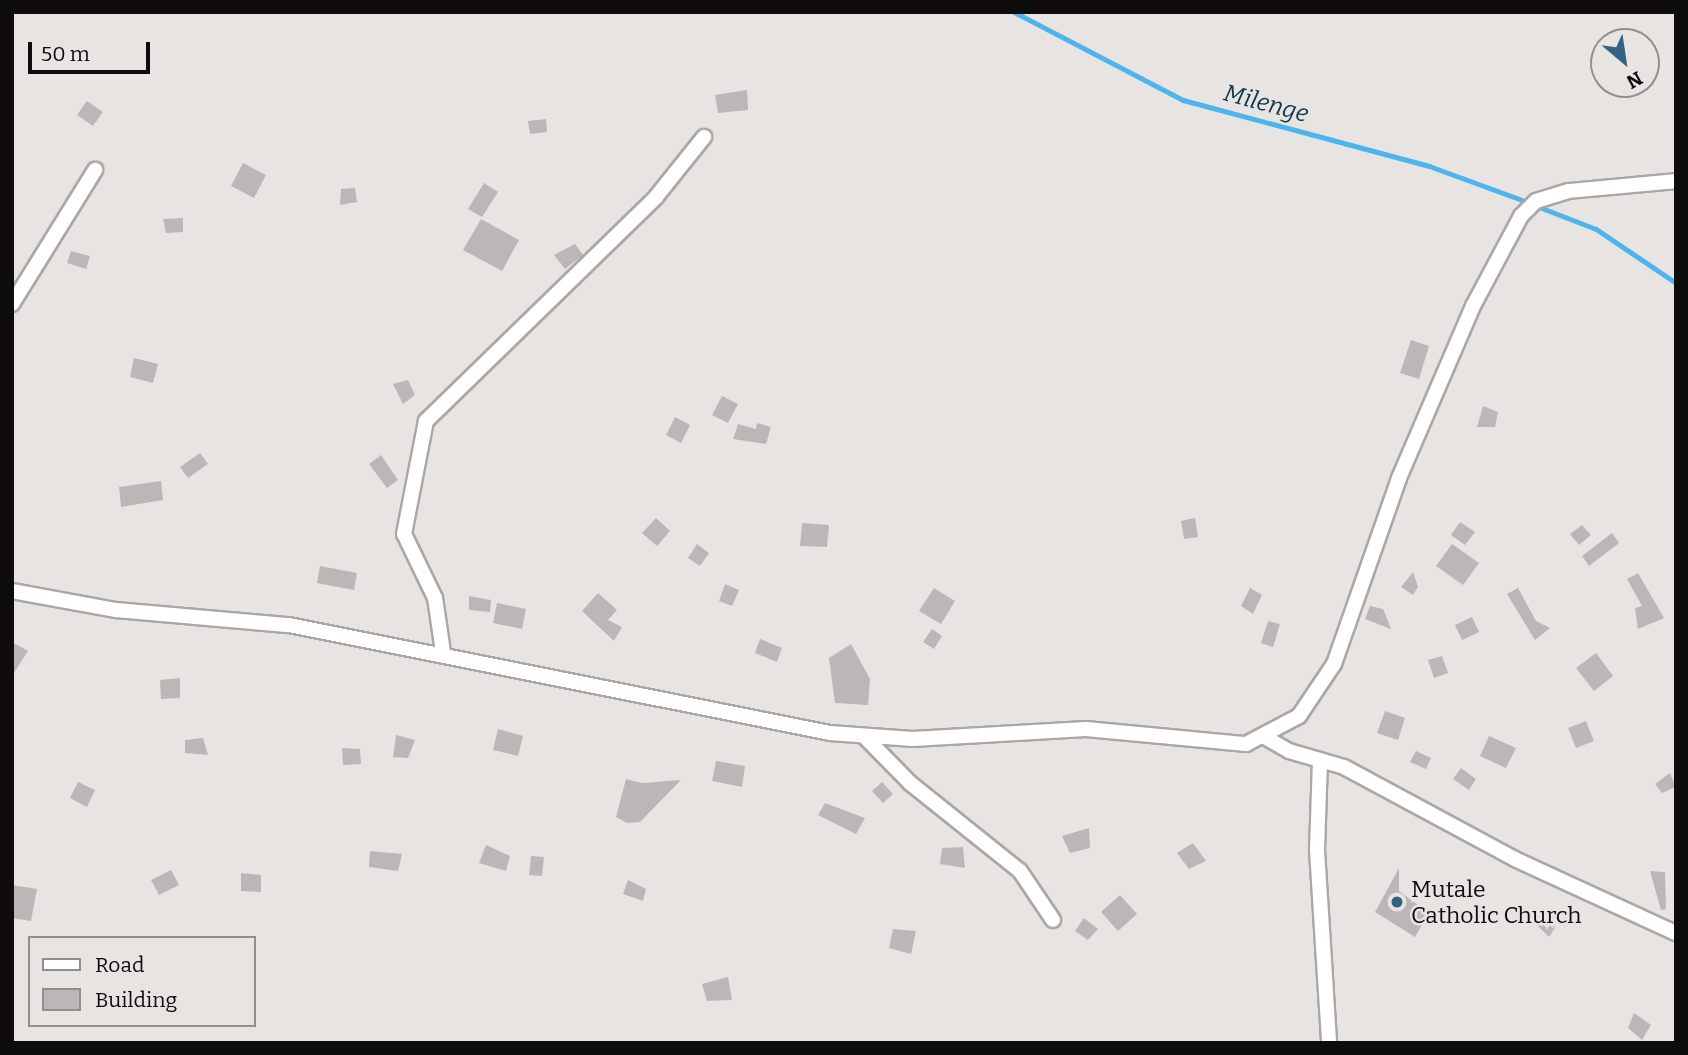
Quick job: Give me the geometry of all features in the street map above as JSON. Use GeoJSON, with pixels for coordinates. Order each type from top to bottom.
{"type":"FeatureCollection","features":[{"type":"Feature","properties":{"kind":"street"},"geometry":{"type":"LineString","coordinates":[[443,652],[435,598],[404,534],[426,421],[656,197],[704,137]]}},
{"type":"Feature","properties":{"kind":"street"},"geometry":{"type":"LineString","coordinates":[[12,304],[94,170]]}},
{"type":"Feature","properties":{"kind":"street"},"geometry":{"type":"LineString","coordinates":[[12,591],[116,610],[289,625],[443,652],[864,737],[1086,729],[1226,744],[1263,736],[1299,716],[1334,664],[1399,478],[1483,286],[1521,216],[1536,201],[1569,191],[1676,181]]}},
{"type":"Feature","properties":{"kind":"street"},"geometry":{"type":"LineString","coordinates":[[1263,736],[1320,760],[1676,933]]}},
{"type":"Feature","properties":{"kind":"street"},"geometry":{"type":"LineString","coordinates":[[864,737],[909,783],[1020,871],[1054,920]]}},
{"type":"Feature","properties":{"kind":"street"},"geometry":{"type":"LineString","coordinates":[[1320,760],[1317,850],[1329,1043]]}},
{"type":"Feature","properties":{"kind":"building"},"geometry":{"type":"Polygon","coordinates":[[[747,90],[748,110],[718,113],[715,95],[747,90]]]}},
{"type":"Feature","properties":{"kind":"building"},"geometry":{"type":"Polygon","coordinates":[[[87,101],[103,112],[93,126],[77,115],[87,101]]]}},
{"type":"Feature","properties":{"kind":"building"},"geometry":{"type":"Polygon","coordinates":[[[546,119],[547,132],[530,134],[528,121],[546,119]]]}},
{"type":"Feature","properties":{"kind":"building"},"geometry":{"type":"Polygon","coordinates":[[[243,163],[266,175],[254,198],[231,186],[243,163]]]}},
{"type":"Feature","properties":{"kind":"building"},"geometry":{"type":"Polygon","coordinates":[[[484,183],[498,192],[482,217],[468,209],[484,183]]]}},
{"type":"Feature","properties":{"kind":"building"},"geometry":{"type":"Polygon","coordinates":[[[355,188],[357,202],[340,205],[341,189],[355,188]]]}},
{"type":"Feature","properties":{"kind":"building"},"geometry":{"type":"Polygon","coordinates":[[[183,218],[183,232],[166,233],[163,219],[183,218]]]}},
{"type":"Feature","properties":{"kind":"building"},"geometry":{"type":"Polygon","coordinates":[[[481,219],[519,240],[502,271],[463,250],[481,219]]]}},
{"type":"Feature","properties":{"kind":"building"},"geometry":{"type":"Polygon","coordinates":[[[575,244],[583,255],[565,269],[554,255],[575,244]]]}},
{"type":"Feature","properties":{"kind":"building"},"geometry":{"type":"Polygon","coordinates":[[[71,251],[90,256],[86,269],[67,263],[71,251]]]}},
{"type":"Feature","properties":{"kind":"building"},"geometry":{"type":"Polygon","coordinates":[[[1411,340],[1429,346],[1419,379],[1400,373],[1411,340]]]}},
{"type":"Feature","properties":{"kind":"building"},"geometry":{"type":"Polygon","coordinates":[[[134,358],[158,364],[153,383],[130,377],[134,358]]]}},
{"type":"Feature","properties":{"kind":"building"},"geometry":{"type":"Polygon","coordinates":[[[408,380],[415,395],[403,404],[393,384],[408,380]]]}},
{"type":"Feature","properties":{"kind":"building"},"geometry":{"type":"Polygon","coordinates":[[[722,396],[738,404],[728,423],[712,415],[722,396]]]}},
{"type":"Feature","properties":{"kind":"building"},"geometry":{"type":"Polygon","coordinates":[[[1483,406],[1498,412],[1495,427],[1477,427],[1483,406]]]}},
{"type":"Feature","properties":{"kind":"building"},"geometry":{"type":"Polygon","coordinates":[[[675,417],[690,425],[681,443],[666,435],[675,417]]]}},
{"type":"Feature","properties":{"kind":"building"},"geometry":{"type":"Polygon","coordinates":[[[757,423],[771,427],[766,444],[733,439],[738,424],[756,429],[757,423]]]}},
{"type":"Feature","properties":{"kind":"building"},"geometry":{"type":"Polygon","coordinates":[[[200,453],[208,464],[188,478],[180,467],[200,453]]]}},
{"type":"Feature","properties":{"kind":"building"},"geometry":{"type":"Polygon","coordinates":[[[381,455],[398,480],[387,488],[369,464],[381,455]]]}},
{"type":"Feature","properties":{"kind":"building"},"geometry":{"type":"Polygon","coordinates":[[[161,481],[163,500],[121,507],[119,487],[161,481]]]}},
{"type":"Feature","properties":{"kind":"building"},"geometry":{"type":"Polygon","coordinates":[[[656,518],[670,531],[657,546],[642,533],[656,518]]]}},
{"type":"Feature","properties":{"kind":"building"},"geometry":{"type":"Polygon","coordinates":[[[1195,518],[1198,537],[1184,539],[1181,521],[1195,518]]]}},
{"type":"Feature","properties":{"kind":"building"},"geometry":{"type":"Polygon","coordinates":[[[1460,522],[1475,532],[1465,545],[1451,535],[1460,522]]]}},
{"type":"Feature","properties":{"kind":"building"},"geometry":{"type":"Polygon","coordinates":[[[802,523],[829,525],[827,547],[800,546],[802,523]]]}},
{"type":"Feature","properties":{"kind":"building"},"geometry":{"type":"Polygon","coordinates":[[[1582,525],[1591,535],[1579,545],[1570,534],[1582,525]]]}},
{"type":"Feature","properties":{"kind":"building"},"geometry":{"type":"Polygon","coordinates":[[[1612,533],[1619,543],[1589,566],[1582,556],[1612,533]]]}},
{"type":"Feature","properties":{"kind":"building"},"geometry":{"type":"Polygon","coordinates":[[[697,544],[709,553],[700,566],[688,558],[697,544]]]}},
{"type":"Feature","properties":{"kind":"building"},"geometry":{"type":"Polygon","coordinates":[[[1452,544],[1479,563],[1463,585],[1436,566],[1452,544]]]}},
{"type":"Feature","properties":{"kind":"building"},"geometry":{"type":"Polygon","coordinates":[[[320,566],[357,573],[354,590],[317,583],[320,566]]]}},
{"type":"Feature","properties":{"kind":"building"},"geometry":{"type":"Polygon","coordinates":[[[1413,572],[1418,587],[1413,595],[1401,587],[1413,572]]]}},
{"type":"Feature","properties":{"kind":"building"},"geometry":{"type":"Polygon","coordinates":[[[1638,573],[1664,618],[1638,629],[1635,608],[1642,606],[1627,579],[1638,573]]]}},
{"type":"Feature","properties":{"kind":"building"},"geometry":{"type":"Polygon","coordinates":[[[725,584],[739,590],[732,606],[719,601],[725,584]]]}},
{"type":"Feature","properties":{"kind":"building"},"geometry":{"type":"Polygon","coordinates":[[[934,588],[955,601],[941,624],[919,611],[934,588]]]}},
{"type":"Feature","properties":{"kind":"building"},"geometry":{"type":"Polygon","coordinates":[[[1250,588],[1262,595],[1253,614],[1241,606],[1250,588]]]}},
{"type":"Feature","properties":{"kind":"building"},"geometry":{"type":"Polygon","coordinates":[[[1518,588],[1536,621],[1550,628],[1535,640],[1507,594],[1518,588]]]}},
{"type":"Feature","properties":{"kind":"building"},"geometry":{"type":"Polygon","coordinates":[[[598,593],[617,610],[608,620],[622,627],[614,641],[582,611],[598,593]]]}},
{"type":"Feature","properties":{"kind":"building"},"geometry":{"type":"Polygon","coordinates":[[[469,596],[491,600],[490,612],[469,610],[469,596]]]}},
{"type":"Feature","properties":{"kind":"building"},"geometry":{"type":"Polygon","coordinates":[[[497,603],[526,609],[522,629],[493,623],[497,603]]]}},
{"type":"Feature","properties":{"kind":"building"},"geometry":{"type":"Polygon","coordinates":[[[1370,606],[1383,609],[1391,629],[1365,619],[1370,606]]]}},
{"type":"Feature","properties":{"kind":"building"},"geometry":{"type":"Polygon","coordinates":[[[1472,617],[1479,632],[1462,640],[1455,625],[1472,617]]]}},
{"type":"Feature","properties":{"kind":"building"},"geometry":{"type":"Polygon","coordinates":[[[1268,621],[1280,624],[1273,647],[1261,643],[1268,621]]]}},
{"type":"Feature","properties":{"kind":"building"},"geometry":{"type":"Polygon","coordinates":[[[932,629],[942,636],[934,649],[923,642],[932,629]]]}},
{"type":"Feature","properties":{"kind":"building"},"geometry":{"type":"Polygon","coordinates":[[[760,639],[782,648],[777,662],[755,653],[760,639]]]}},
{"type":"Feature","properties":{"kind":"building"},"geometry":{"type":"Polygon","coordinates":[[[12,642],[28,651],[12,676],[12,642]]]}},
{"type":"Feature","properties":{"kind":"building"},"geometry":{"type":"Polygon","coordinates":[[[851,644],[870,679],[868,705],[835,703],[829,658],[851,644]]]}},
{"type":"Feature","properties":{"kind":"building"},"geometry":{"type":"Polygon","coordinates":[[[1596,653],[1613,676],[1594,691],[1576,668],[1596,653]]]}},
{"type":"Feature","properties":{"kind":"building"},"geometry":{"type":"Polygon","coordinates":[[[1442,656],[1448,673],[1434,678],[1428,660],[1442,656]]]}},
{"type":"Feature","properties":{"kind":"building"},"geometry":{"type":"Polygon","coordinates":[[[180,678],[180,698],[161,699],[160,680],[180,678]]]}},
{"type":"Feature","properties":{"kind":"building"},"geometry":{"type":"Polygon","coordinates":[[[1385,711],[1405,718],[1398,740],[1377,733],[1385,711]]]}},
{"type":"Feature","properties":{"kind":"building"},"geometry":{"type":"Polygon","coordinates":[[[1586,721],[1594,741],[1576,748],[1568,728],[1586,721]]]}},
{"type":"Feature","properties":{"kind":"building"},"geometry":{"type":"Polygon","coordinates":[[[498,729],[523,736],[518,756],[493,750],[498,729]]]}},
{"type":"Feature","properties":{"kind":"building"},"geometry":{"type":"Polygon","coordinates":[[[396,735],[415,740],[408,758],[393,757],[396,735]]]}},
{"type":"Feature","properties":{"kind":"building"},"geometry":{"type":"Polygon","coordinates":[[[1489,736],[1516,748],[1506,768],[1480,756],[1489,736]]]}},
{"type":"Feature","properties":{"kind":"building"},"geometry":{"type":"Polygon","coordinates":[[[203,738],[208,755],[185,753],[185,740],[203,738]]]}},
{"type":"Feature","properties":{"kind":"building"},"geometry":{"type":"Polygon","coordinates":[[[342,748],[360,749],[361,764],[343,765],[342,748]]]}},
{"type":"Feature","properties":{"kind":"building"},"geometry":{"type":"Polygon","coordinates":[[[1416,751],[1431,758],[1426,769],[1410,762],[1416,751]]]}},
{"type":"Feature","properties":{"kind":"building"},"geometry":{"type":"Polygon","coordinates":[[[716,761],[745,766],[742,787],[712,781],[716,761]]]}},
{"type":"Feature","properties":{"kind":"building"},"geometry":{"type":"Polygon","coordinates":[[[1461,768],[1476,779],[1469,790],[1453,779],[1461,768]]]}},
{"type":"Feature","properties":{"kind":"building"},"geometry":{"type":"Polygon","coordinates":[[[1670,773],[1676,787],[1662,793],[1655,784],[1670,773]]]}},
{"type":"Feature","properties":{"kind":"building"},"geometry":{"type":"Polygon","coordinates":[[[626,779],[642,783],[681,780],[640,822],[627,823],[616,817],[626,779]]]}},
{"type":"Feature","properties":{"kind":"building"},"geometry":{"type":"Polygon","coordinates":[[[78,782],[95,790],[87,807],[70,798],[78,782]]]}},
{"type":"Feature","properties":{"kind":"building"},"geometry":{"type":"Polygon","coordinates":[[[882,782],[893,794],[883,803],[872,791],[882,782]]]}},
{"type":"Feature","properties":{"kind":"building"},"geometry":{"type":"Polygon","coordinates":[[[825,803],[865,818],[856,834],[818,815],[825,803]]]}},
{"type":"Feature","properties":{"kind":"building"},"geometry":{"type":"Polygon","coordinates":[[[1089,828],[1090,848],[1070,853],[1062,836],[1089,828]]]}},
{"type":"Feature","properties":{"kind":"building"},"geometry":{"type":"Polygon","coordinates":[[[1193,843],[1206,861],[1189,869],[1177,853],[1193,843]]]}},
{"type":"Feature","properties":{"kind":"building"},"geometry":{"type":"Polygon","coordinates":[[[486,845],[510,856],[506,871],[479,863],[486,845]]]}},
{"type":"Feature","properties":{"kind":"building"},"geometry":{"type":"Polygon","coordinates":[[[963,847],[965,868],[940,864],[942,848],[963,847]]]}},
{"type":"Feature","properties":{"kind":"building"},"geometry":{"type":"Polygon","coordinates":[[[370,851],[402,854],[398,871],[369,867],[370,851]]]}},
{"type":"Feature","properties":{"kind":"building"},"geometry":{"type":"Polygon","coordinates":[[[531,856],[544,857],[542,876],[529,875],[531,856]]]}},
{"type":"Feature","properties":{"kind":"building","name":"Mutale Catholic Church"},"geometry":{"type":"Polygon","coordinates":[[[1399,868],[1399,891],[1429,913],[1415,937],[1375,912],[1399,868]]]}},
{"type":"Feature","properties":{"kind":"building"},"geometry":{"type":"Polygon","coordinates":[[[171,870],[179,885],[159,895],[151,880],[171,870]]]}},
{"type":"Feature","properties":{"kind":"building"},"geometry":{"type":"Polygon","coordinates":[[[1650,871],[1665,872],[1666,909],[1661,910],[1650,871]]]}},
{"type":"Feature","properties":{"kind":"building"},"geometry":{"type":"Polygon","coordinates":[[[241,873],[261,875],[261,892],[241,891],[241,873]]]}},
{"type":"Feature","properties":{"kind":"building"},"geometry":{"type":"Polygon","coordinates":[[[628,880],[646,889],[643,901],[623,894],[628,880]]]}},
{"type":"Feature","properties":{"kind":"building"},"geometry":{"type":"Polygon","coordinates":[[[12,885],[37,889],[31,921],[12,918],[12,885]]]}},
{"type":"Feature","properties":{"kind":"building"},"geometry":{"type":"Polygon","coordinates":[[[1120,895],[1137,914],[1118,931],[1101,912],[1120,895]]]}},
{"type":"Feature","properties":{"kind":"building"},"geometry":{"type":"Polygon","coordinates":[[[1545,911],[1555,928],[1549,937],[1534,922],[1545,911]]]}},
{"type":"Feature","properties":{"kind":"building"},"geometry":{"type":"Polygon","coordinates":[[[1084,918],[1098,929],[1088,940],[1075,931],[1084,918]]]}},
{"type":"Feature","properties":{"kind":"building"},"geometry":{"type":"Polygon","coordinates":[[[893,929],[916,931],[911,954],[889,948],[893,929]]]}},
{"type":"Feature","properties":{"kind":"building"},"geometry":{"type":"Polygon","coordinates":[[[728,977],[732,1000],[707,1001],[702,984],[728,977]]]}},
{"type":"Feature","properties":{"kind":"building"},"geometry":{"type":"Polygon","coordinates":[[[1634,1013],[1651,1025],[1642,1040],[1628,1028],[1634,1013]]]}},
{"type":"Feature","properties":{"kind":"waterway","name":"Milenge"},"geometry":{"type":"LineString","coordinates":[[1014,12],[1183,100],[1429,166],[1522,200]]}},
{"type":"Feature","properties":{"kind":"waterway","name":"Milenge"},"geometry":{"type":"LineString","coordinates":[[1539,207],[1596,229],[1676,283]]}},
{"type":"Feature","properties":{"kind":"place","name":"Mutale Catholic Church"},"geometry":{"type":"Point","coordinates":[1397,902]}}]}
